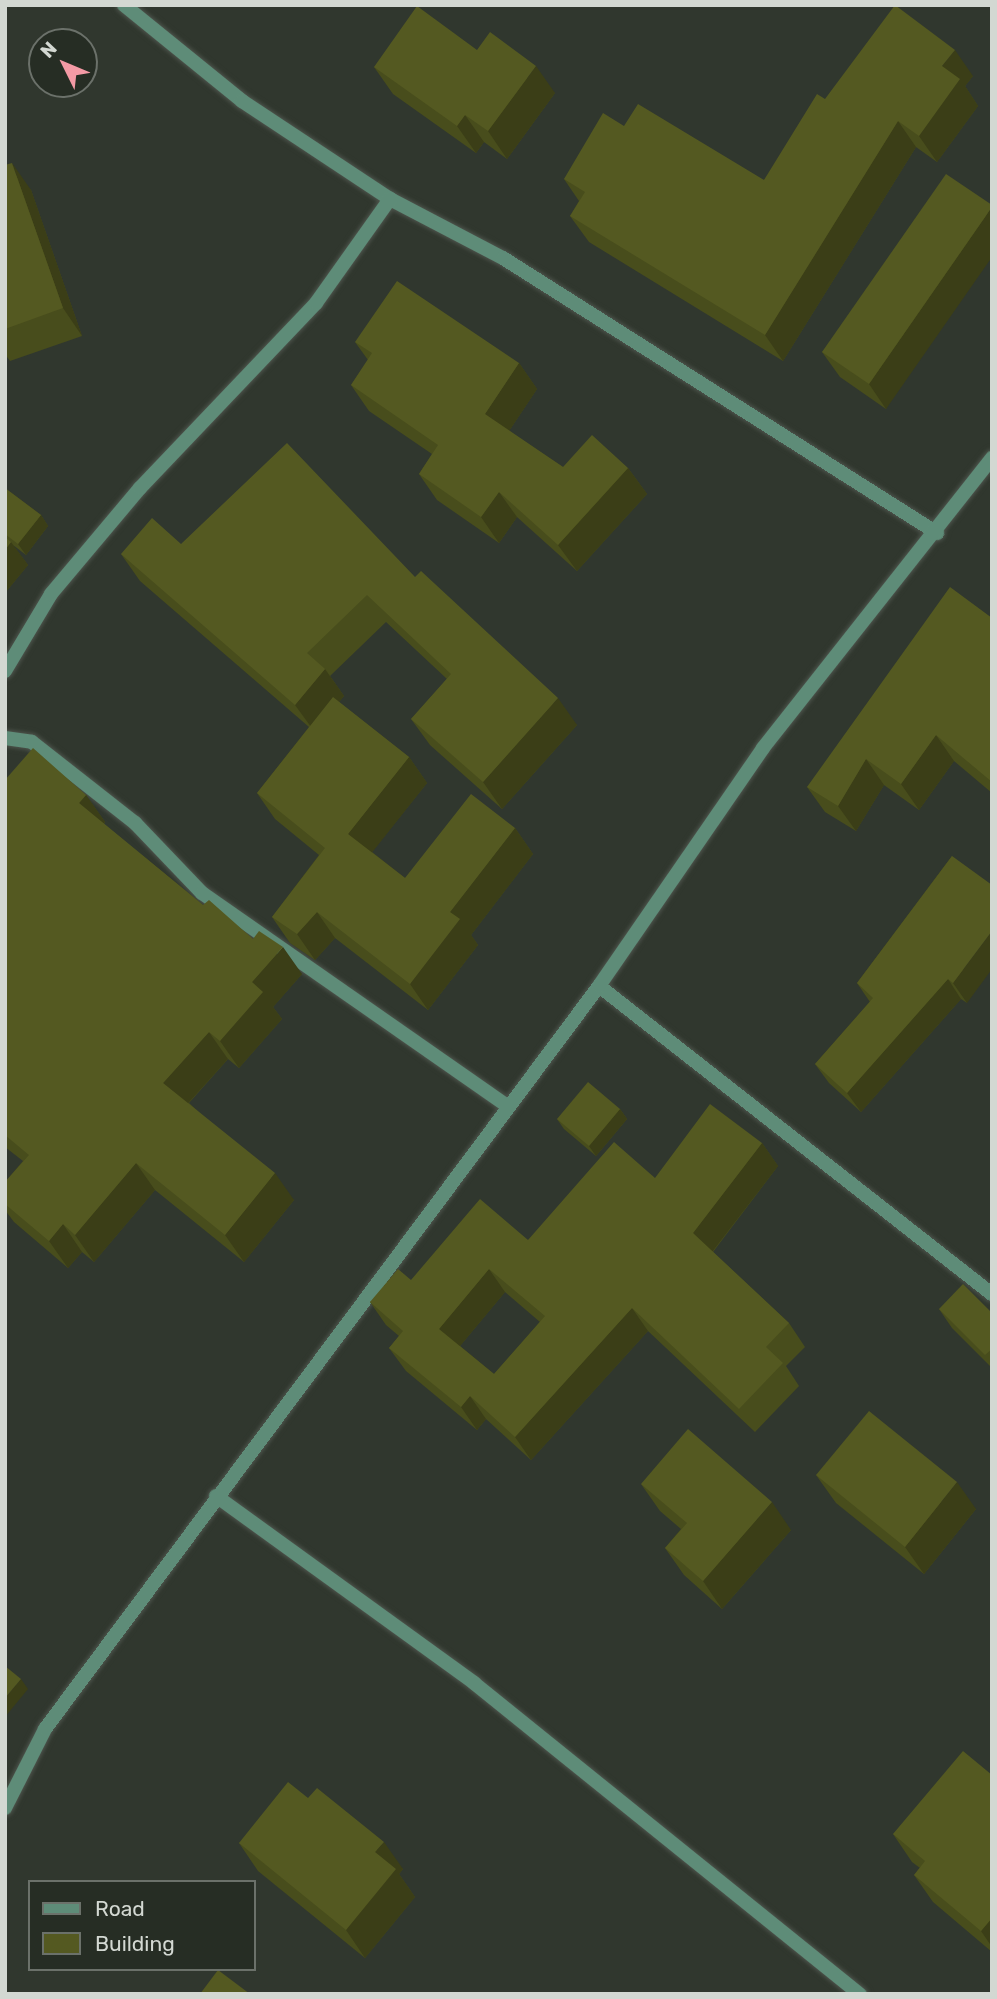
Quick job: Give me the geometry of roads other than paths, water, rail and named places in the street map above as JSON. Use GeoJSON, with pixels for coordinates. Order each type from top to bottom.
{"type":"FeatureCollection","features":[{"type":"Feature","properties":{"kind":"street"},"geometry":{"type":"LineString","coordinates":[[124,5],[242,102],[390,199],[503,258],[937,533]]}},
{"type":"Feature","properties":{"kind":"street"},"geometry":{"type":"LineString","coordinates":[[5,671],[51,594],[140,488],[316,303],[390,199]]}},
{"type":"Feature","properties":{"kind":"street"},"geometry":{"type":"LineString","coordinates":[[5,1808],[45,1729],[505,1104],[599,986],[764,748],[937,533],[992,458]]}},
{"type":"Feature","properties":{"kind":"street"},"geometry":{"type":"LineString","coordinates":[[5,738],[32,742],[135,824],[202,893],[505,1104]]}},
{"type":"Feature","properties":{"kind":"street"},"geometry":{"type":"LineString","coordinates":[[599,986],[992,1294]]}},
{"type":"Feature","properties":{"kind":"street"},"geometry":{"type":"LineString","coordinates":[[216,1496],[474,1683],[860,1994]]}}]}
